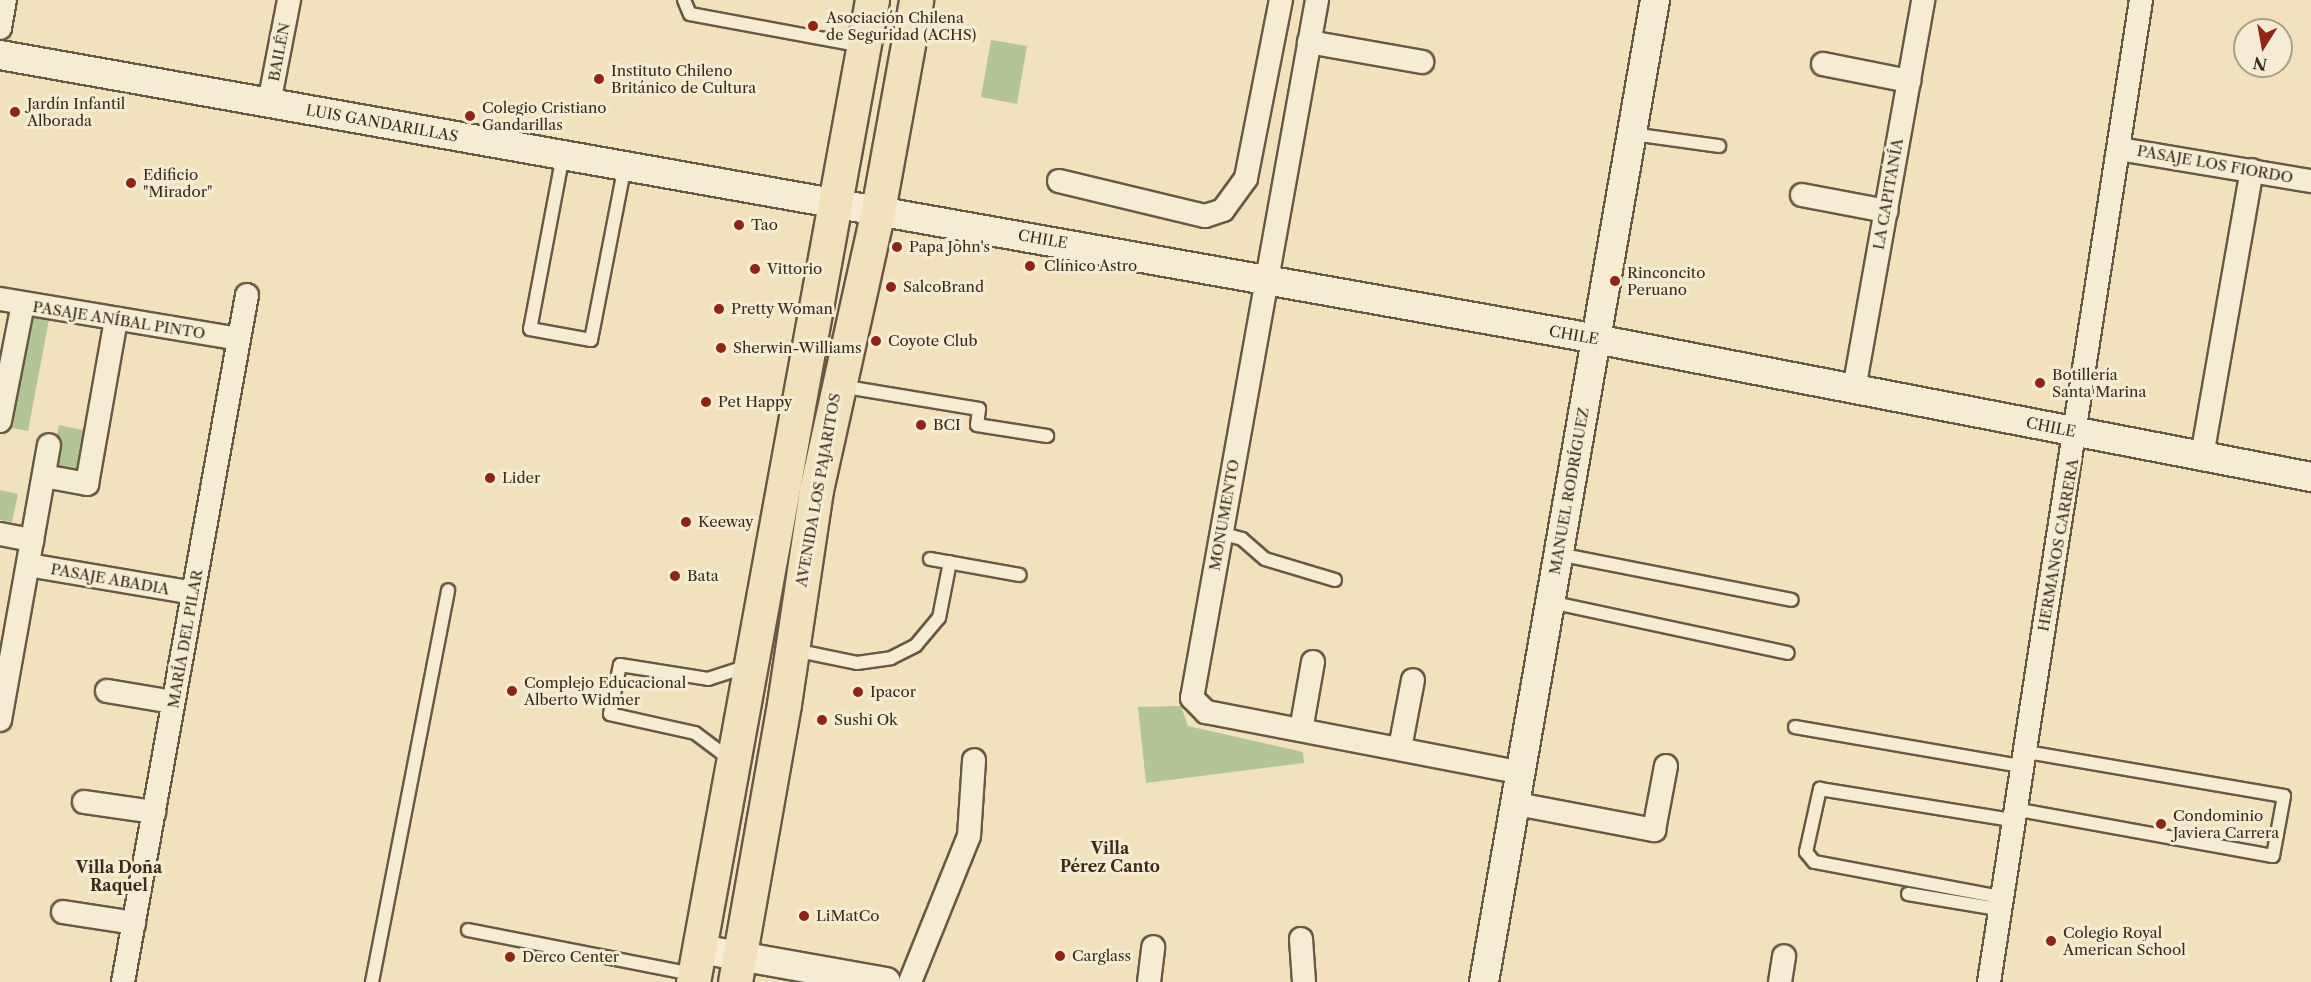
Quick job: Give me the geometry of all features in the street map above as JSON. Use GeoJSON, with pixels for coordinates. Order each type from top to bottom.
{"type":"FeatureCollection","features":[{"type":"Feature","properties":{"kind":"main road"},"geometry":{"type":"LineString","coordinates":[[696,969],[872,0]]}},
{"type":"Feature","properties":{"kind":"main road","name":"AVENIDA LOS PAJARITOS"},"geometry":{"type":"LineString","coordinates":[[738,969],[793,650],[809,532],[836,386],[878,210],[916,0]]}},
{"type":"Feature","properties":{"kind":"street"},"geometry":{"type":"LineString","coordinates":[[0,28],[5,0]]}},
{"type":"Feature","properties":{"kind":"street","name":"BAILÉN"},"geometry":{"type":"LineString","coordinates":[[268,103],[289,0]]}},
{"type":"Feature","properties":{"kind":"street"},"geometry":{"type":"LineString","coordinates":[[1059,182],[1205,216],[1223,210],[1246,178],[1281,0]]}},
{"type":"Feature","properties":{"kind":"street","name":"MONUMENTO"},"geometry":{"type":"LineString","coordinates":[[1317,0],[1192,698],[1206,712],[1400,748],[1515,787],[1655,824],[1666,766]]}},
{"type":"Feature","properties":{"kind":"street","name":"MANUEL RODRÍGUEZ"},"geometry":{"type":"LineString","coordinates":[[1484,982],[1515,787],[1655,0]]}},
{"type":"Feature","properties":{"kind":"street","name":"LA CAPITANÍA"},"geometry":{"type":"LineString","coordinates":[[1854,389],[1923,0]]}},
{"type":"Feature","properties":{"kind":"street","name":"HERMANOS CARRERA"},"geometry":{"type":"LineString","coordinates":[[1989,982],[2021,759],[2077,432],[2141,0]]}},
{"type":"Feature","properties":{"kind":"street"},"geometry":{"type":"LineString","coordinates":[[1309,42],[1422,62]]}},
{"type":"Feature","properties":{"kind":"street","name":"LUIS GANDARILLAS"},"geometry":{"type":"LineString","coordinates":[[0,55],[836,203]]}},
{"type":"Feature","properties":{"kind":"street"},"geometry":{"type":"LineString","coordinates":[[1823,64],[1909,81]]}},
{"type":"Feature","properties":{"kind":"street","name":"PASAJE LOS FIORDO"},"geometry":{"type":"LineString","coordinates":[[2120,149],[2311,181]]}},
{"type":"Feature","properties":{"kind":"street"},"geometry":{"type":"LineString","coordinates":[[2202,456],[2252,170]]}},
{"type":"Feature","properties":{"kind":"street"},"geometry":{"type":"LineString","coordinates":[[1802,195],[1886,211]]}},
{"type":"Feature","properties":{"kind":"street","name":"CHILE"},"geometry":{"type":"LineString","coordinates":[[836,203],[1596,339],[2311,477]]}},
{"type":"Feature","properties":{"kind":"street","name":"MARÍA DEL PILAR"},"geometry":{"type":"LineString","coordinates":[[123,982],[247,295]]}},
{"type":"Feature","properties":{"kind":"street","name":"PASAJE ANÍBAL PINTO"},"geometry":{"type":"LineString","coordinates":[[0,299],[239,339]]}},
{"type":"Feature","properties":{"kind":"street"},"geometry":{"type":"LineString","coordinates":[[0,421],[23,303]]}},
{"type":"Feature","properties":{"kind":"street"},"geometry":{"type":"LineString","coordinates":[[44,476],[87,484],[116,320]]}},
{"type":"Feature","properties":{"kind":"street"},"geometry":{"type":"LineString","coordinates":[[0,720],[5,659],[28,565],[49,445]]}},
{"type":"Feature","properties":{"kind":"street"},"geometry":{"type":"LineString","coordinates":[[0,534],[32,540]]}},
{"type":"Feature","properties":{"kind":"street","name":"PASAJE ABADIA"},"geometry":{"type":"LineString","coordinates":[[28,565],[193,593]]}},
{"type":"Feature","properties":{"kind":"street"},"geometry":{"type":"LineString","coordinates":[[1301,730],[1313,662]]}},
{"type":"Feature","properties":{"kind":"street"},"geometry":{"type":"LineString","coordinates":[[1400,748],[1413,680]]}},
{"type":"Feature","properties":{"kind":"street"},"geometry":{"type":"LineString","coordinates":[[107,691],[173,702]]}},
{"type":"Feature","properties":{"kind":"street"},"geometry":{"type":"LineString","coordinates":[[909,982],[969,836],[974,760]]}},
{"type":"Feature","properties":{"kind":"street"},"geometry":{"type":"LineString","coordinates":[[84,802],[154,812]]}},
{"type":"Feature","properties":{"kind":"street"},"geometry":{"type":"LineString","coordinates":[[63,912],[134,923]]}},
{"type":"Feature","properties":{"kind":"street"},"geometry":{"type":"LineString","coordinates":[[1301,939],[1304,982]]}},
{"type":"Feature","properties":{"kind":"street"},"geometry":{"type":"LineString","coordinates":[[1149,982],[1153,947]]}},
{"type":"Feature","properties":{"kind":"street"},"geometry":{"type":"LineString","coordinates":[[1780,982],[1784,956]]}},
{"type":"Feature","properties":{"kind":"street"},"geometry":{"type":"LineString","coordinates":[[696,969],[738,969],[886,982]]}},
{"type":"Feature","properties":{"kind":"lane"},"geometry":{"type":"LineString","coordinates":[[684,0],[690,14],[864,47]]}},
{"type":"Feature","properties":{"kind":"lane"},"geometry":{"type":"LineString","coordinates":[[1632,134],[1719,146]]}},
{"type":"Feature","properties":{"kind":"lane"},"geometry":{"type":"LineString","coordinates":[[563,154],[530,329],[591,340],[625,165]]}},
{"type":"Feature","properties":{"kind":"lane"},"geometry":{"type":"LineString","coordinates":[[836,386],[979,409],[977,425],[1047,436]]}},
{"type":"Feature","properties":{"kind":"lane"},"geometry":{"type":"LineString","coordinates":[[1221,533],[1254,546],[1265,559],[1335,580]]}},
{"type":"Feature","properties":{"kind":"lane"},"geometry":{"type":"LineString","coordinates":[[1557,553],[1792,600]]}},
{"type":"Feature","properties":{"kind":"lane"},"geometry":{"type":"LineString","coordinates":[[930,559],[1020,575]]}},
{"type":"Feature","properties":{"kind":"lane"},"geometry":{"type":"LineString","coordinates":[[793,650],[857,663],[891,658],[916,645],[939,618],[950,562]]}},
{"type":"Feature","properties":{"kind":"lane"},"geometry":{"type":"LineString","coordinates":[[372,982],[448,590]]}},
{"type":"Feature","properties":{"kind":"lane"},"geometry":{"type":"LineString","coordinates":[[1548,602],[1788,653]]}},
{"type":"Feature","properties":{"kind":"lane"},"geometry":{"type":"LineString","coordinates":[[734,762],[695,733],[610,714],[620,665],[708,679],[752,665]]}},
{"type":"Feature","properties":{"kind":"lane"},"geometry":{"type":"LineString","coordinates":[[1795,727],[2284,796],[2273,856],[2013,814],[1820,789],[1806,852],[1814,862],[1999,903]]}},
{"type":"Feature","properties":{"kind":"lane"},"geometry":{"type":"LineString","coordinates":[[1908,894],[1999,903]]}},
{"type":"Feature","properties":{"kind":"lane"},"geometry":{"type":"LineString","coordinates":[[468,930],[696,969]]}},
{"type":"Feature","properties":{"kind":"green space"},"geometry":{"type":"Polygon","coordinates":[[[991,40],[1027,46],[1017,104],[981,97],[991,40]]]}},
{"type":"Feature","properties":{"kind":"green space"},"geometry":{"type":"Polygon","coordinates":[[[30,310],[50,314],[28,431],[7,427],[30,310]]]}},
{"type":"Feature","properties":{"kind":"green space"},"geometry":{"type":"Polygon","coordinates":[[[59,425],[87,431],[80,471],[51,466],[59,425]]]}},
{"type":"Feature","properties":{"kind":"green space"},"geometry":{"type":"Polygon","coordinates":[[[0,490],[18,494],[12,522],[0,520],[0,490]]]}},
{"type":"Feature","properties":{"kind":"green space"},"geometry":{"type":"Polygon","coordinates":[[[1181,706],[1188,726],[1303,752],[1304,763],[1146,783],[1138,707],[1181,706]]]}},
{"type":"Feature","properties":{"kind":"place","name":"Asociación Chilena de Seguridad (ACHS)"},"geometry":{"type":"Point","coordinates":[813,26]}},
{"type":"Feature","properties":{"kind":"place","name":"Instituto Chileno Británico de Cultura"},"geometry":{"type":"Point","coordinates":[599,79]}},
{"type":"Feature","properties":{"kind":"place","name":"Jardín Infantil Alborada"},"geometry":{"type":"Point","coordinates":[15,112]}},
{"type":"Feature","properties":{"kind":"place","name":"Colegio Cristiano Gandarillas"},"geometry":{"type":"Point","coordinates":[470,116]}},
{"type":"Feature","properties":{"kind":"place","name":"Edificio \"Mirador\""},"geometry":{"type":"Point","coordinates":[131,183]}},
{"type":"Feature","properties":{"kind":"place","name":"Tao"},"geometry":{"type":"Point","coordinates":[739,225]}},
{"type":"Feature","properties":{"kind":"place","name":"Papa John's"},"geometry":{"type":"Point","coordinates":[897,247]}},
{"type":"Feature","properties":{"kind":"place","name":"Clínico Astro"},"geometry":{"type":"Point","coordinates":[1030,266]}},
{"type":"Feature","properties":{"kind":"place","name":"Vittorio"},"geometry":{"type":"Point","coordinates":[755,269]}},
{"type":"Feature","properties":{"kind":"place","name":"Rinconcito Peruano"},"geometry":{"type":"Point","coordinates":[1615,281]}},
{"type":"Feature","properties":{"kind":"place","name":"SalcoBrand"},"geometry":{"type":"Point","coordinates":[891,287]}},
{"type":"Feature","properties":{"kind":"place","name":"Pretty Woman"},"geometry":{"type":"Point","coordinates":[719,309]}},
{"type":"Feature","properties":{"kind":"place","name":"Coyote Club"},"geometry":{"type":"Point","coordinates":[876,341]}},
{"type":"Feature","properties":{"kind":"place","name":"Sherwin-Williams"},"geometry":{"type":"Point","coordinates":[721,348]}},
{"type":"Feature","properties":{"kind":"place","name":"Botillería Santa Marina"},"geometry":{"type":"Point","coordinates":[2040,383]}},
{"type":"Feature","properties":{"kind":"place","name":"Pet Happy"},"geometry":{"type":"Point","coordinates":[706,402]}},
{"type":"Feature","properties":{"kind":"place","name":"BCI"},"geometry":{"type":"Point","coordinates":[921,425]}},
{"type":"Feature","properties":{"kind":"place","name":"Lider"},"geometry":{"type":"Point","coordinates":[490,478]}},
{"type":"Feature","properties":{"kind":"place","name":"Keeway"},"geometry":{"type":"Point","coordinates":[686,522]}},
{"type":"Feature","properties":{"kind":"place","name":"Bata"},"geometry":{"type":"Point","coordinates":[675,576]}},
{"type":"Feature","properties":{"kind":"place","name":"Complejo Educacional Alberto Widmer"},"geometry":{"type":"Point","coordinates":[512,691]}},
{"type":"Feature","properties":{"kind":"place","name":"Ipacor"},"geometry":{"type":"Point","coordinates":[858,692]}},
{"type":"Feature","properties":{"kind":"place","name":"Sushi Ok"},"geometry":{"type":"Point","coordinates":[822,720]}},
{"type":"Feature","properties":{"kind":"place","name":"Condominio Javiera Carrera"},"geometry":{"type":"Point","coordinates":[2161,824]}},
{"type":"Feature","properties":{"kind":"place","name":"LiMatCo"},"geometry":{"type":"Point","coordinates":[804,916]}},
{"type":"Feature","properties":{"kind":"place","name":"Colegio Royal American School"},"geometry":{"type":"Point","coordinates":[2051,941]}},
{"type":"Feature","properties":{"kind":"place","name":"Carglass"},"geometry":{"type":"Point","coordinates":[1060,956]}},
{"type":"Feature","properties":{"kind":"place","name":"Derco Center"},"geometry":{"type":"Point","coordinates":[510,957]}},
{"type":"Feature","properties":{"kind":"district","name":"Villa Pérez Canto"},"geometry":{"type":"Point","coordinates":[1110,857]}},
{"type":"Feature","properties":{"kind":"district","name":"Villa Doña Raquel"},"geometry":{"type":"Point","coordinates":[119,876]}}]}
